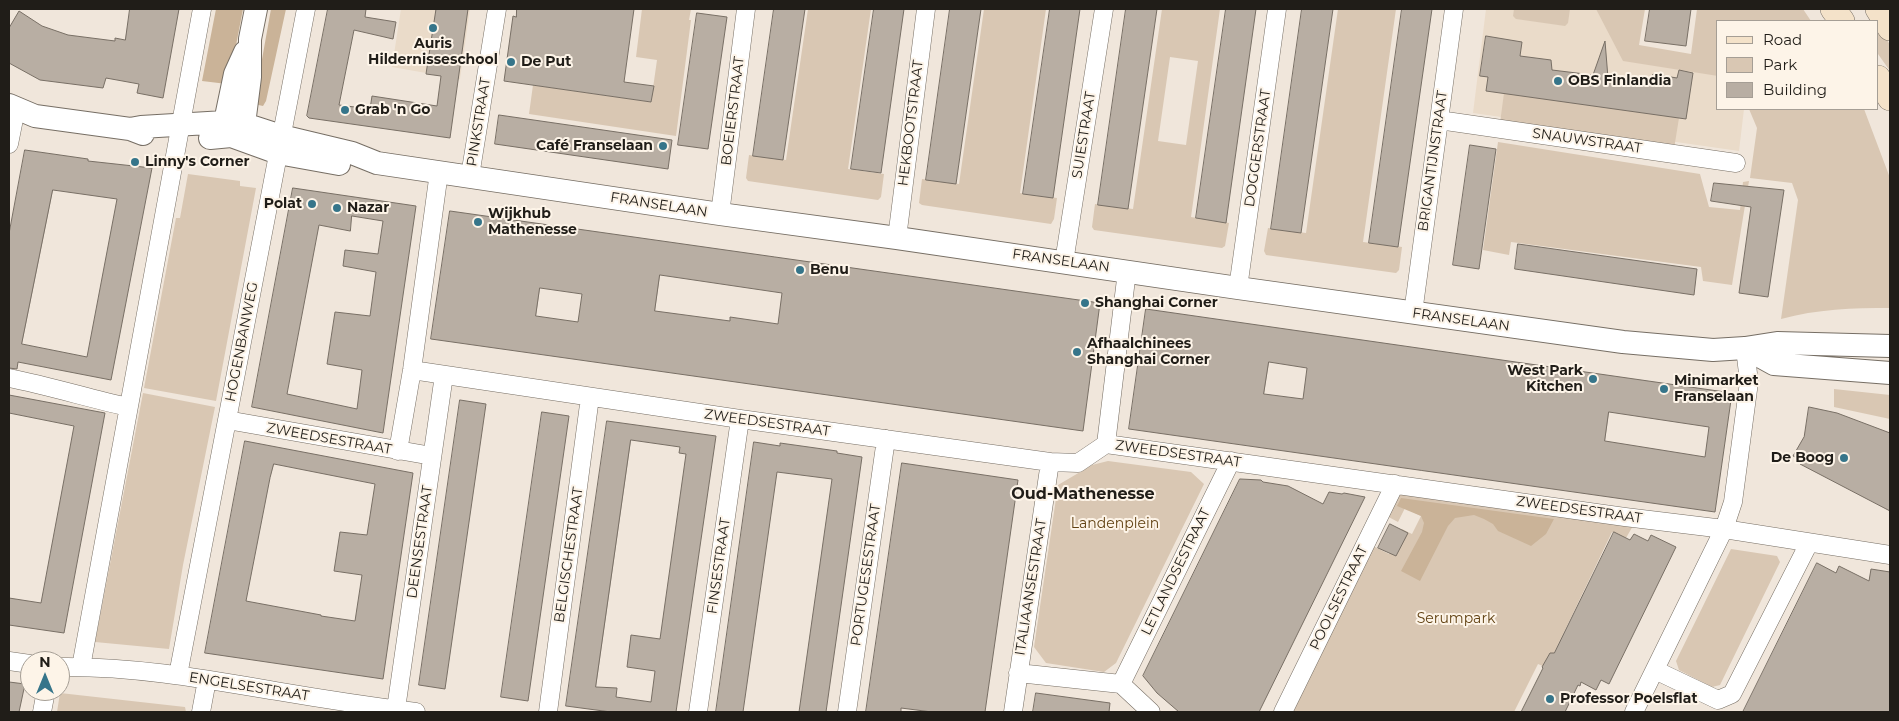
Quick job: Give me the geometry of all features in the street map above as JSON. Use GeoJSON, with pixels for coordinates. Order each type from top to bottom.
{"type":"FeatureCollection","features":[{"type":"Feature","properties":{"kind":"main road"},"geometry":{"type":"LineString","coordinates":[[1834,9],[1841,20]]}},
{"type":"Feature","properties":{"kind":"main road"},"geometry":{"type":"LineString","coordinates":[[1878,9],[1890,28]]}},
{"type":"Feature","properties":{"kind":"main road"},"geometry":{"type":"LineString","coordinates":[[1879,80],[1890,98]]}},
{"type":"Feature","properties":{"kind":"street"},"geometry":{"type":"LineString","coordinates":[[81,666],[202,9]]}},
{"type":"Feature","properties":{"kind":"street"},"geometry":{"type":"LineString","coordinates":[[9,144],[12,107],[35,116],[130,129],[141,127],[180,132],[234,127],[250,77],[250,39],[256,9]]}},
{"type":"Feature","properties":{"kind":"street","name":"HOGENBANWEG"},"geometry":{"type":"LineString","coordinates":[[178,675],[306,9]]}},
{"type":"Feature","properties":{"kind":"street","name":"PINKSTRAAT"},"geometry":{"type":"LineString","coordinates":[[470,176],[496,9]]}},
{"type":"Feature","properties":{"kind":"street","name":"BOEIERSTRAAT"},"geometry":{"type":"LineString","coordinates":[[720,214],[746,9]]}},
{"type":"Feature","properties":{"kind":"street","name":"HEKBOOTSTRAAT"},"geometry":{"type":"LineString","coordinates":[[898,238],[926,9]]}},
{"type":"Feature","properties":{"kind":"street","name":"SUIESTRAAT"},"geometry":{"type":"LineString","coordinates":[[1064,262],[1104,9]]}},
{"type":"Feature","properties":{"kind":"street","name":"DOGGERSTRAAT"},"geometry":{"type":"LineString","coordinates":[[1238,288],[1277,9]]}},
{"type":"Feature","properties":{"kind":"street","name":"BRIGANTIJNSTRAAT"},"geometry":{"type":"LineString","coordinates":[[1413,313],[1454,9]]}},
{"type":"Feature","properties":{"kind":"street","name":"SNAUWSTRAAT"},"geometry":{"type":"LineString","coordinates":[[1439,120],[1736,163]]}},
{"type":"Feature","properties":{"kind":"street","name":"FRANSELAAN"},"geometry":{"type":"LineString","coordinates":[[234,127],[279,145],[352,153],[377,163],[720,214],[1623,342],[1713,350],[1777,343],[1890,346]]}},
{"type":"Feature","properties":{"kind":"street"},"geometry":{"type":"LineString","coordinates":[[398,451],[412,370],[439,172]]}},
{"type":"Feature","properties":{"kind":"street"},"geometry":{"type":"LineString","coordinates":[[1106,444],[1127,271]]}},
{"type":"Feature","properties":{"kind":"street"},"geometry":{"type":"LineString","coordinates":[[1745,348],[1774,364],[1890,373]]}},
{"type":"Feature","properties":{"kind":"street"},"geometry":{"type":"LineString","coordinates":[[1634,712],[1724,529],[1733,502],[1749,382],[1745,348]]}},
{"type":"Feature","properties":{"kind":"street","name":"ZWEEDSESTRAAT"},"geometry":{"type":"LineString","coordinates":[[412,370],[740,419],[1050,462],[1078,463],[1106,444],[1625,517],[1724,529],[1890,555]]}},
{"type":"Feature","properties":{"kind":"street","name":"DEENSESTRAAT"},"geometry":{"type":"LineString","coordinates":[[396,709],[444,375]]}},
{"type":"Feature","properties":{"kind":"street"},"geometry":{"type":"LineString","coordinates":[[9,378],[50,386],[128,407]]}},
{"type":"Feature","properties":{"kind":"street","name":"BELGISCHESTRAAT"},"geometry":{"type":"LineString","coordinates":[[548,712],[590,397]]}},
{"type":"Feature","properties":{"kind":"street","name":"FINSESTRAAT"},"geometry":{"type":"LineString","coordinates":[[698,712],[740,419]]}},
{"type":"Feature","properties":{"kind":"street","name":"ZWEEDSESTRAAT"},"geometry":{"type":"LineString","coordinates":[[227,420],[432,456]]}},
{"type":"Feature","properties":{"kind":"street","name":"PORTUGESESTRAAT"},"geometry":{"type":"LineString","coordinates":[[847,712],[886,438]]}},
{"type":"Feature","properties":{"kind":"street","name":"LETLANDSESTRAAT"},"geometry":{"type":"LineString","coordinates":[[1121,684],[1231,461]]}},
{"type":"Feature","properties":{"kind":"street","name":"ITALIAANSESTRAAT"},"geometry":{"type":"LineString","coordinates":[[1012,712],[1050,462]]}},
{"type":"Feature","properties":{"kind":"street","name":"POOLSESTRAAT"},"geometry":{"type":"LineString","coordinates":[[1283,712],[1395,484]]}},
{"type":"Feature","properties":{"kind":"street"},"geometry":{"type":"LineString","coordinates":[[1655,670],[1718,700],[1732,694],[1809,543]]}},
{"type":"Feature","properties":{"kind":"street","name":"ENGELSESTRAAT"},"geometry":{"type":"LineString","coordinates":[[70,667],[178,675],[373,710],[396,709],[416,712]]}},
{"type":"Feature","properties":{"kind":"street"},"geometry":{"type":"LineString","coordinates":[[1018,673],[1121,684],[1151,712]]}},
{"type":"Feature","properties":{"kind":"street"},"geometry":{"type":"LineString","coordinates":[[201,712],[207,680]]}},
{"type":"Feature","properties":{"kind":"shaded area"},"geometry":{"type":"Polygon","coordinates":[[[216,9],[243,9],[227,84],[202,81],[216,9]]]}},
{"type":"Feature","properties":{"kind":"shaded area"},"geometry":{"type":"Polygon","coordinates":[[[271,9],[286,9],[266,101],[263,106],[254,104],[271,9]]]}},
{"type":"Feature","properties":{"kind":"shaded area","name":"Auris Hildernisseschool"},"geometry":{"type":"Polygon","coordinates":[[[401,9],[470,9],[460,79],[392,67],[401,9]]]}},
{"type":"Feature","properties":{"kind":"shaded area"},"geometry":{"type":"Polygon","coordinates":[[[1486,9],[1625,9],[1635,46],[1716,66],[1716,110],[1744,110],[1739,151],[1473,113],[1486,9]]]}},
{"type":"Feature","properties":{"kind":"shaded area"},"geometry":{"type":"Polygon","coordinates":[[[1401,498],[1554,519],[1546,534],[1531,546],[1498,531],[1493,524],[1474,515],[1455,518],[1448,526],[1420,581],[1401,571],[1422,532],[1424,523],[1421,516],[1397,506],[1401,498]]]}},
{"type":"Feature","properties":{"kind":"green space"},"geometry":{"type":"Polygon","coordinates":[[[642,9],[691,9],[676,136],[529,114],[533,85],[651,102],[657,60],[636,57],[642,9]]]}},
{"type":"Feature","properties":{"kind":"green space"},"geometry":{"type":"Polygon","coordinates":[[[808,9],[871,9],[848,169],[884,174],[881,197],[878,200],[748,181],[746,178],[749,155],[786,160],[808,9]]]}},
{"type":"Feature","properties":{"kind":"green space"},"geometry":{"type":"Polygon","coordinates":[[[984,9],[1046,9],[1020,193],[1057,198],[1054,219],[1051,224],[922,205],[919,203],[922,179],[959,184],[984,9]]]}},
{"type":"Feature","properties":{"kind":"green space"},"geometry":{"type":"Polygon","coordinates":[[[1162,9],[1220,9],[1191,217],[1229,223],[1225,246],[1222,248],[1094,230],[1092,227],[1095,204],[1133,209],[1162,9]],[[1170,57],[1158,141],[1186,145],[1198,61],[1170,57]]]}},
{"type":"Feature","properties":{"kind":"green space"},"geometry":{"type":"Polygon","coordinates":[[[1338,9],[1396,9],[1363,242],[1402,247],[1399,270],[1396,273],[1266,255],[1264,251],[1268,228],[1306,233],[1338,9]]]}},
{"type":"Feature","properties":{"kind":"green space"},"geometry":{"type":"Polygon","coordinates":[[[1514,9],[1570,9],[1568,23],[1565,26],[1516,19],[1513,16],[1514,9]]]}},
{"type":"Feature","properties":{"kind":"green space"},"geometry":{"type":"Polygon","coordinates":[[[1596,9],[1645,9],[1639,45],[1691,54],[1697,9],[1803,9],[1810,20],[1716,20],[1716,76],[1623,61],[1596,9]]]}},
{"type":"Feature","properties":{"kind":"green space"},"geometry":{"type":"Polygon","coordinates":[[[1879,26],[1890,45],[1890,71],[1879,55],[1879,26]]]}},
{"type":"Feature","properties":{"kind":"green space"},"geometry":{"type":"Polygon","coordinates":[[[1504,93],[1679,118],[1674,149],[1500,123],[1504,93]]]}},
{"type":"Feature","properties":{"kind":"green space"},"geometry":{"type":"Polygon","coordinates":[[[1749,110],[1864,110],[1890,178],[1890,308],[1835,310],[1781,319],[1798,200],[1792,183],[1750,178],[1757,128],[1749,110]]]}},
{"type":"Feature","properties":{"kind":"green space"},"geometry":{"type":"Polygon","coordinates":[[[1498,142],[1700,174],[1709,207],[1740,210],[1743,182],[1749,181],[1732,285],[1703,281],[1701,267],[1511,242],[1509,255],[1483,250],[1498,142]]]}},
{"type":"Feature","properties":{"kind":"green space"},"geometry":{"type":"Polygon","coordinates":[[[188,174],[240,181],[240,186],[256,188],[216,401],[144,388],[176,218],[180,218],[188,174]]]}},
{"type":"Feature","properties":{"kind":"green space"},"geometry":{"type":"Polygon","coordinates":[[[1834,389],[1890,395],[1890,419],[1834,407],[1834,389]]]}},
{"type":"Feature","properties":{"kind":"green space"},"geometry":{"type":"Polygon","coordinates":[[[143,393],[215,407],[183,565],[169,649],[95,642],[143,393]]]}},
{"type":"Feature","properties":{"kind":"green space","name":"Landenplein"},"geometry":{"type":"Polygon","coordinates":[[[1108,461],[1191,472],[1204,484],[1116,663],[1104,672],[1046,663],[1034,647],[1058,485],[1092,465],[1108,461]]]}},
{"type":"Feature","properties":{"kind":"green space","name":"Serumpark"},"geometry":{"type":"Polygon","coordinates":[[[1396,489],[1634,524],[1626,538],[1612,532],[1554,653],[1554,671],[1538,664],[1514,712],[1279,712],[1367,543],[1389,554],[1402,529],[1412,534],[1421,516],[1405,508],[1398,522],[1383,514],[1396,489]]]}},
{"type":"Feature","properties":{"kind":"green space"},"geometry":{"type":"Polygon","coordinates":[[[1731,549],[1777,556],[1780,562],[1720,685],[1712,687],[1679,670],[1676,661],[1731,549]]]}},
{"type":"Feature","properties":{"kind":"green space"},"geometry":{"type":"Polygon","coordinates":[[[70,694],[185,707],[186,712],[57,712],[59,701],[70,701],[70,694]]]}},
{"type":"Feature","properties":{"kind":"building"},"geometry":{"type":"Polygon","coordinates":[[[130,9],[179,9],[163,98],[137,93],[139,84],[106,78],[103,88],[40,80],[9,63],[9,28],[19,11],[42,26],[68,35],[115,41],[115,38],[125,40],[130,9]]]}},
{"type":"Feature","properties":{"kind":"building"},"geometry":{"type":"Polygon","coordinates":[[[328,9],[366,9],[365,17],[396,22],[393,39],[354,30],[339,105],[370,109],[372,96],[437,106],[441,76],[426,74],[436,9],[468,9],[450,138],[309,118],[307,116],[328,9]]]}},
{"type":"Feature","properties":{"kind":"building"},"geometry":{"type":"Polygon","coordinates":[[[517,9],[634,9],[624,82],[654,86],[651,102],[504,81],[513,16],[516,17],[517,9]]]}},
{"type":"Feature","properties":{"kind":"building"},"geometry":{"type":"Polygon","coordinates":[[[774,9],[805,9],[783,160],[753,156],[774,9]]]}},
{"type":"Feature","properties":{"kind":"building"},"geometry":{"type":"Polygon","coordinates":[[[874,9],[904,9],[881,173],[851,169],[874,9]]]}},
{"type":"Feature","properties":{"kind":"building"},"geometry":{"type":"Polygon","coordinates":[[[950,9],[981,9],[956,184],[926,180],[950,9]]]}},
{"type":"Feature","properties":{"kind":"building"},"geometry":{"type":"Polygon","coordinates":[[[1050,9],[1080,9],[1053,198],[1023,194],[1050,9]]]}},
{"type":"Feature","properties":{"kind":"building"},"geometry":{"type":"Polygon","coordinates":[[[1126,9],[1157,9],[1128,209],[1098,205],[1126,9]]]}},
{"type":"Feature","properties":{"kind":"building"},"geometry":{"type":"Polygon","coordinates":[[[1226,9],[1256,9],[1226,223],[1196,218],[1226,9]]]}},
{"type":"Feature","properties":{"kind":"building"},"geometry":{"type":"Polygon","coordinates":[[[1302,9],[1333,9],[1301,233],[1271,229],[1302,9]]]}},
{"type":"Feature","properties":{"kind":"building"},"geometry":{"type":"Polygon","coordinates":[[[1402,9],[1432,9],[1398,247],[1369,243],[1402,9]]]}},
{"type":"Feature","properties":{"kind":"building"},"geometry":{"type":"Polygon","coordinates":[[[1650,9],[1691,9],[1686,46],[1645,41],[1650,9]]]}},
{"type":"Feature","properties":{"kind":"building"},"geometry":{"type":"Polygon","coordinates":[[[697,13],[727,17],[708,149],[678,145],[697,13]]]}},
{"type":"Feature","properties":{"kind":"building","name":"OBS Finlandia"},"geometry":{"type":"Polygon","coordinates":[[[1486,36],[1522,42],[1520,56],[1551,60],[1552,70],[1593,75],[1605,41],[1608,78],[1650,84],[1653,74],[1677,78],[1679,70],[1693,73],[1686,119],[1486,91],[1488,77],[1480,76],[1486,36]]]}},
{"type":"Feature","properties":{"kind":"building"},"geometry":{"type":"Polygon","coordinates":[[[499,115],[672,140],[668,169],[495,144],[499,115]]]}},
{"type":"Feature","properties":{"kind":"building"},"geometry":{"type":"Polygon","coordinates":[[[1470,145],[1496,149],[1479,269],[1453,265],[1470,145]]]}},
{"type":"Feature","properties":{"kind":"building"},"geometry":{"type":"Polygon","coordinates":[[[25,150],[88,159],[88,161],[152,168],[111,380],[18,362],[17,369],[9,368],[9,234],[25,150]],[[53,190],[22,344],[87,357],[117,199],[53,190]]]}},
{"type":"Feature","properties":{"kind":"building"},"geometry":{"type":"Polygon","coordinates":[[[1714,183],[1784,190],[1768,297],[1739,293],[1751,207],[1711,201],[1714,183]]]}},
{"type":"Feature","properties":{"kind":"building"},"geometry":{"type":"Polygon","coordinates":[[[293,188],[416,206],[383,433],[252,407],[293,188]],[[352,216],[350,231],[319,225],[287,394],[357,409],[362,370],[327,364],[335,312],[370,316],[376,272],[343,266],[345,250],[378,254],[383,221],[352,216]]]}},
{"type":"Feature","properties":{"kind":"building"},"geometry":{"type":"Polygon","coordinates":[[[450,211],[1100,303],[1083,431],[431,339],[450,211]],[[660,275],[655,311],[730,321],[730,317],[778,324],[782,293],[660,275]],[[540,288],[536,316],[578,322],[582,294],[540,288]]]}},
{"type":"Feature","properties":{"kind":"building"},"geometry":{"type":"Polygon","coordinates":[[[1518,244],[1697,269],[1694,295],[1515,269],[1518,244]]]}},
{"type":"Feature","properties":{"kind":"building"},"geometry":{"type":"Polygon","coordinates":[[[1146,309],[1732,393],[1715,512],[1129,429],[1146,309]],[[1269,362],[1264,394],[1303,399],[1307,368],[1269,362]],[[1609,412],[1605,441],[1705,457],[1709,427],[1609,412]]]}},
{"type":"Feature","properties":{"kind":"building"},"geometry":{"type":"Polygon","coordinates":[[[9,395],[105,413],[64,633],[9,625],[9,598],[41,603],[74,426],[9,413],[9,395]]]}},
{"type":"Feature","properties":{"kind":"building"},"geometry":{"type":"Polygon","coordinates":[[[460,400],[486,404],[445,689],[419,685],[460,400]]]}},
{"type":"Feature","properties":{"kind":"building","name":"De Boog"},"geometry":{"type":"Polygon","coordinates":[[[1809,407],[1837,413],[1890,433],[1890,511],[1800,464],[1802,460],[1793,456],[1804,437],[1809,407]]]}},
{"type":"Feature","properties":{"kind":"building"},"geometry":{"type":"Polygon","coordinates":[[[542,412],[569,416],[528,701],[501,697],[542,412]]]}},
{"type":"Feature","properties":{"kind":"building"},"geometry":{"type":"Polygon","coordinates":[[[607,421],[716,436],[676,712],[611,712],[566,706],[607,421]],[[631,440],[596,687],[617,688],[616,697],[651,702],[655,671],[627,667],[631,635],[660,639],[686,454],[679,453],[680,447],[631,440]]]}},
{"type":"Feature","properties":{"kind":"building"},"geometry":{"type":"Polygon","coordinates":[[[245,441],[413,473],[383,679],[205,653],[245,441]],[[274,464],[246,601],[355,621],[362,575],[334,571],[340,532],[367,535],[375,484],[274,464]]]}},
{"type":"Feature","properties":{"kind":"building"},"geometry":{"type":"Polygon","coordinates":[[[754,442],[780,446],[780,443],[837,451],[837,453],[862,457],[826,712],[799,712],[832,479],[777,472],[743,712],[716,712],[754,442]]]}},
{"type":"Feature","properties":{"kind":"building"},"geometry":{"type":"Polygon","coordinates":[[[902,463],[1018,480],[985,712],[932,712],[901,708],[901,712],[866,712],[902,463]]]}},
{"type":"Feature","properties":{"kind":"building"},"geometry":{"type":"Polygon","coordinates":[[[1240,479],[1261,480],[1263,482],[1288,486],[1323,504],[1329,492],[1365,497],[1259,712],[1179,712],[1157,693],[1143,676],[1240,479]]]}},
{"type":"Feature","properties":{"kind":"building"},"geometry":{"type":"Polygon","coordinates":[[[1390,524],[1408,533],[1396,556],[1378,548],[1390,524]]]}},
{"type":"Feature","properties":{"kind":"building"},"geometry":{"type":"Polygon","coordinates":[[[1614,532],[1630,540],[1634,534],[1648,541],[1651,535],[1676,547],[1609,684],[1601,680],[1596,690],[1581,682],[1565,712],[1521,712],[1542,667],[1550,653],[1554,653],[1614,532]]]}},
{"type":"Feature","properties":{"kind":"building"},"geometry":{"type":"Polygon","coordinates":[[[1817,563],[1836,573],[1839,566],[1869,581],[1871,569],[1890,572],[1890,712],[1743,712],[1817,563]]]}},
{"type":"Feature","properties":{"kind":"building"},"geometry":{"type":"Polygon","coordinates":[[[9,682],[20,683],[21,701],[19,712],[9,712],[9,682]]]}},
{"type":"Feature","properties":{"kind":"building"},"geometry":{"type":"Polygon","coordinates":[[[1036,693],[1110,703],[1109,712],[1033,712],[1036,693]]]}},
{"type":"Feature","properties":{"kind":"place","name":"Auris Hildernisseschool"},"geometry":{"type":"Point","coordinates":[433,28]}},
{"type":"Feature","properties":{"kind":"place","name":"De Put"},"geometry":{"type":"Point","coordinates":[511,62]}},
{"type":"Feature","properties":{"kind":"place","name":"OBS Finlandia"},"geometry":{"type":"Point","coordinates":[1558,81]}},
{"type":"Feature","properties":{"kind":"place","name":"Grab 'n Go"},"geometry":{"type":"Point","coordinates":[345,110]}},
{"type":"Feature","properties":{"kind":"place","name":"Café Franselaan"},"geometry":{"type":"Point","coordinates":[663,146]}},
{"type":"Feature","properties":{"kind":"place","name":"Linny's Corner"},"geometry":{"type":"Point","coordinates":[135,162]}},
{"type":"Feature","properties":{"kind":"place","name":"Polat"},"geometry":{"type":"Point","coordinates":[312,204]}},
{"type":"Feature","properties":{"kind":"place","name":"Nazar"},"geometry":{"type":"Point","coordinates":[337,208]}},
{"type":"Feature","properties":{"kind":"place","name":"Wijkhub Mathenesse"},"geometry":{"type":"Point","coordinates":[478,222]}},
{"type":"Feature","properties":{"kind":"place","name":"Benu"},"geometry":{"type":"Point","coordinates":[800,270]}},
{"type":"Feature","properties":{"kind":"place","name":"Shanghai Corner"},"geometry":{"type":"Point","coordinates":[1085,303]}},
{"type":"Feature","properties":{"kind":"place","name":"Afhaalchinees Shanghai Corner"},"geometry":{"type":"Point","coordinates":[1077,352]}},
{"type":"Feature","properties":{"kind":"place","name":"West Park Kitchen"},"geometry":{"type":"Point","coordinates":[1593,379]}},
{"type":"Feature","properties":{"kind":"place","name":"Minimarket Franselaan"},"geometry":{"type":"Point","coordinates":[1664,389]}},
{"type":"Feature","properties":{"kind":"place","name":"De Boog"},"geometry":{"type":"Point","coordinates":[1844,458]}},
{"type":"Feature","properties":{"kind":"place","name":"Professor Poelsflat"},"geometry":{"type":"Point","coordinates":[1550,699]}},
{"type":"Feature","properties":{"kind":"district","name":"Oud-Mathenesse"},"geometry":{"type":"Point","coordinates":[1083,494]}}]}
